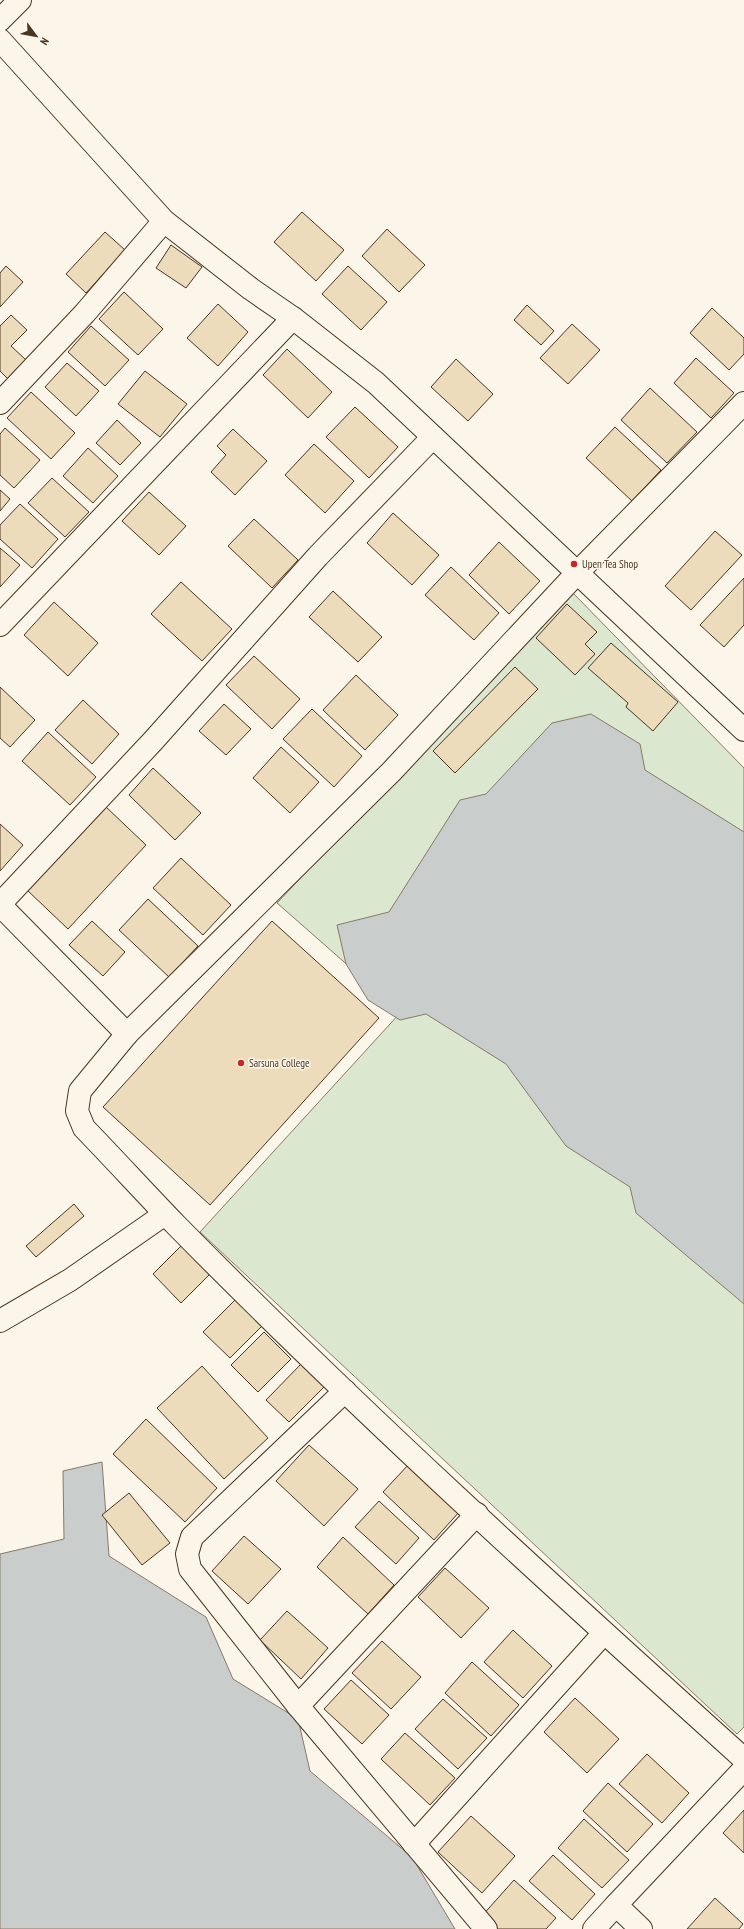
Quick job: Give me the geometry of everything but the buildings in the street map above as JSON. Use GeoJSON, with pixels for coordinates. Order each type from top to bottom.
{"type":"FeatureCollection","features":[{"type":"Feature","properties":{"kind":"street"},"geometry":{"type":"LineString","coordinates":[[0,20],[20,0]]}},
{"type":"Feature","properties":{"kind":"street"},"geometry":{"type":"LineString","coordinates":[[0,40],[164,221],[251,290],[293,318],[376,383],[744,730]]}},
{"type":"Feature","properties":{"kind":"street"},"geometry":{"type":"LineString","coordinates":[[0,403],[85,313],[164,221]]}},
{"type":"Feature","properties":{"kind":"street"},"geometry":{"type":"LineString","coordinates":[[0,625],[293,318]]}},
{"type":"Feature","properties":{"kind":"street"},"geometry":{"type":"LineString","coordinates":[[744,403],[577,573],[392,771],[128,1034],[80,1091],[77,1111],[84,1128],[166,1214],[345,1391],[604,1633],[744,1759]]}},
{"type":"Feature","properties":{"kind":"street"},"geometry":{"type":"LineString","coordinates":[[128,1034],[0,904],[153,741],[318,556],[433,437]]}},
{"type":"Feature","properties":{"kind":"street"},"geometry":{"type":"LineString","coordinates":[[0,1322],[70,1280],[166,1214]]}},
{"type":"Feature","properties":{"kind":"street"},"geometry":{"type":"LineString","coordinates":[[345,1391],[192,1537],[187,1554],[190,1569],[298,1706],[486,1929]]}},
{"type":"Feature","properties":{"kind":"street"},"geometry":{"type":"LineString","coordinates":[[298,1706],[477,1514]]}},
{"type":"Feature","properties":{"kind":"street"},"geometry":{"type":"LineString","coordinates":[[414,1844],[604,1633]]}},
{"type":"Feature","properties":{"kind":"street"},"geometry":{"type":"LineString","coordinates":[[594,1929],[744,1769]]}},
{"type":"Feature","properties":{"kind":"street"},"geometry":{"type":"LineString","coordinates":[[616,1905],[641,1929]]}},
{"type":"Feature","properties":{"kind":"green space"},"geometry":{"type":"Polygon","coordinates":[[[571,591],[744,768],[744,1727],[737,1734],[200,1232],[401,1012],[277,903],[571,591]]]}},
{"type":"Feature","properties":{"kind":"shaded area"},"geometry":{"type":"Polygon","coordinates":[[[591,714],[640,744],[645,770],[744,832],[744,1304],[636,1213],[630,1187],[566,1146],[506,1064],[426,1014],[400,1020],[368,1000],[346,964],[337,925],[389,912],[460,800],[486,794],[552,723],[591,714]]]}},
{"type":"Feature","properties":{"kind":"shaded area"},"geometry":{"type":"Polygon","coordinates":[[[102,1462],[109,1556],[206,1617],[233,1679],[298,1719],[310,1771],[412,1857],[455,1929],[0,1929],[0,1554],[64,1539],[63,1471],[102,1462]]]}},
{"type":"Feature","properties":{"kind":"place","name":"Upen Tea Shop"},"geometry":{"type":"Point","coordinates":[574,564]}},
{"type":"Feature","properties":{"kind":"place","name":"Sarsuna College"},"geometry":{"type":"Point","coordinates":[241,1063]}}]}
